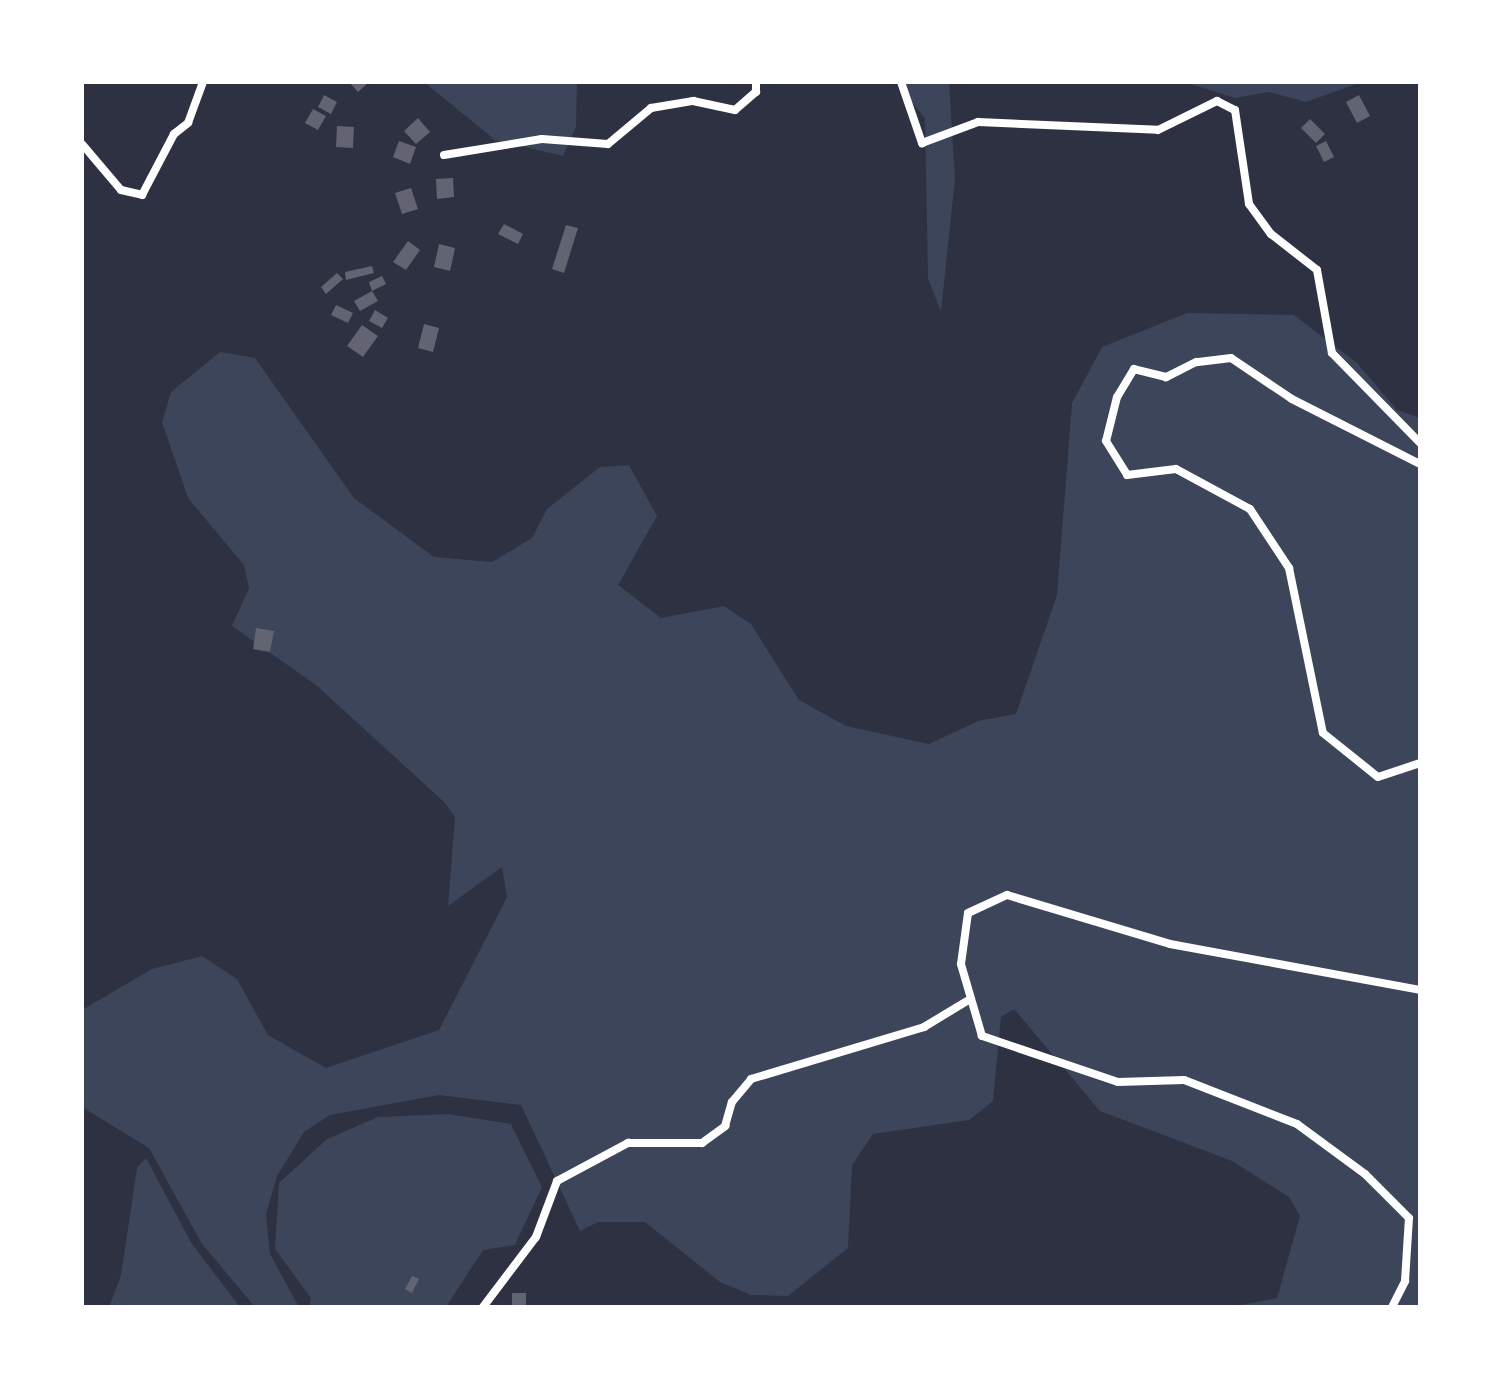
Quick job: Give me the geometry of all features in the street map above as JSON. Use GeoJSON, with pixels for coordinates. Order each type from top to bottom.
{"type":"FeatureCollection","features":[{"type":"Feature","properties":{"kind":"street"},"geometry":{"type":"LineString","coordinates":[[82,144],[121,190],[142,195],[174,134],[188,123],[203,82]]}},
{"type":"Feature","properties":{"kind":"street"},"geometry":{"type":"LineString","coordinates":[[444,155],[542,139],[608,144],[651,108],[693,101],[735,110],[756,92],[756,82]]}},
{"type":"Feature","properties":{"kind":"street"},"geometry":{"type":"LineString","coordinates":[[901,82],[922,143],[978,122],[1158,130],[1217,101],[1235,110],[1249,204],[1271,234],[1317,270],[1332,353],[1420,443]]}},
{"type":"Feature","properties":{"kind":"street"},"geometry":{"type":"LineString","coordinates":[[1420,464],[1292,399],[1231,358],[1196,362],[1166,377],[1134,369],[1117,397],[1106,441],[1127,475],[1176,469],[1250,509],[1289,568],[1323,733],[1378,777],[1420,763]]}},
{"type":"Feature","properties":{"kind":"street"},"geometry":{"type":"LineString","coordinates":[[1392,1307],[1405,1281],[1409,1218],[1297,1124],[1184,1080],[1118,1082],[982,1036],[967,1001],[961,964],[968,913],[1007,895],[1170,944],[1420,990]]}},
{"type":"Feature","properties":{"kind":"street"},"geometry":{"type":"LineString","coordinates":[[483,1307],[536,1237],[557,1181],[628,1143],[702,1143],[725,1126],[732,1102],[751,1079],[924,1027],[967,1001]]}},
{"type":"Feature","properties":{"kind":"shaded area"},"geometry":{"type":"Polygon","coordinates":[[[424,82],[577,82],[576,127],[563,156],[495,140],[424,82]]]}},
{"type":"Feature","properties":{"kind":"shaded area"},"geometry":{"type":"Polygon","coordinates":[[[895,82],[949,82],[955,179],[941,312],[928,278],[925,118],[895,82]]]}},
{"type":"Feature","properties":{"kind":"shaded area"},"geometry":{"type":"Polygon","coordinates":[[[1184,82],[1362,82],[1306,102],[1269,92],[1235,98],[1184,82]]]}},
{"type":"Feature","properties":{"kind":"shaded area"},"geometry":{"type":"Polygon","coordinates":[[[1187,313],[1294,315],[1357,363],[1397,410],[1420,418],[1420,1307],[1231,1307],[1277,1298],[1300,1216],[1289,1197],[1232,1161],[1100,1111],[1014,1009],[1001,1017],[993,1101],[969,1120],[873,1134],[852,1165],[848,1248],[788,1296],[751,1295],[720,1282],[645,1222],[598,1222],[580,1231],[521,1105],[439,1095],[330,1115],[304,1132],[277,1176],[266,1214],[270,1254],[299,1307],[255,1307],[202,1244],[149,1148],[82,1107],[82,1010],[152,969],[202,956],[237,979],[268,1035],[326,1068],[439,1030],[507,897],[502,867],[448,906],[455,817],[444,802],[316,685],[232,626],[249,588],[244,565],[188,498],[162,422],[171,392],[220,352],[255,358],[354,498],[434,557],[492,562],[532,538],[547,509],[600,467],[629,465],[657,516],[618,585],[661,618],[724,606],[751,624],[799,700],[846,726],[929,744],[978,721],[1016,714],[1057,595],[1072,403],[1102,347],[1187,313]]]}},
{"type":"Feature","properties":{"kind":"shaded area"},"geometry":{"type":"Polygon","coordinates":[[[448,1114],[511,1124],[542,1187],[515,1245],[483,1250],[446,1307],[309,1307],[311,1298],[275,1249],[279,1183],[327,1139],[378,1117],[448,1114]]]}},
{"type":"Feature","properties":{"kind":"shaded area"},"geometry":{"type":"Polygon","coordinates":[[[146,1158],[192,1244],[240,1307],[109,1307],[121,1275],[137,1168],[146,1158]]]}},
{"type":"Feature","properties":{"kind":"building"},"geometry":{"type":"Polygon","coordinates":[[[349,82],[369,82],[358,92],[349,82]]]}},
{"type":"Feature","properties":{"kind":"building"},"geometry":{"type":"Polygon","coordinates":[[[324,95],[337,102],[331,114],[318,107],[324,95]]]}},
{"type":"Feature","properties":{"kind":"building"},"geometry":{"type":"Polygon","coordinates":[[[1359,95],[1370,116],[1357,123],[1346,102],[1359,95]]]}},
{"type":"Feature","properties":{"kind":"building"},"geometry":{"type":"Polygon","coordinates":[[[313,109],[326,116],[318,130],[305,123],[313,109]]]}},
{"type":"Feature","properties":{"kind":"building"},"geometry":{"type":"Polygon","coordinates":[[[418,118],[430,132],[416,144],[404,131],[418,118]]]}},
{"type":"Feature","properties":{"kind":"building"},"geometry":{"type":"Polygon","coordinates":[[[1310,119],[1325,134],[1316,143],[1301,128],[1310,119]]]}},
{"type":"Feature","properties":{"kind":"building"},"geometry":{"type":"Polygon","coordinates":[[[337,126],[354,127],[353,148],[336,147],[337,126]]]}},
{"type":"Feature","properties":{"kind":"building"},"geometry":{"type":"Polygon","coordinates":[[[399,141],[416,147],[410,164],[393,157],[399,141]]]}},
{"type":"Feature","properties":{"kind":"building"},"geometry":{"type":"Polygon","coordinates":[[[1326,141],[1334,157],[1324,162],[1316,146],[1326,141]]]}},
{"type":"Feature","properties":{"kind":"building"},"geometry":{"type":"Polygon","coordinates":[[[453,178],[454,197],[437,199],[436,179],[453,178]]]}},
{"type":"Feature","properties":{"kind":"building"},"geometry":{"type":"Polygon","coordinates":[[[411,188],[418,209],[402,214],[395,193],[411,188]]]}},
{"type":"Feature","properties":{"kind":"building"},"geometry":{"type":"Polygon","coordinates":[[[504,224],[523,234],[518,244],[498,234],[504,224]]]}},
{"type":"Feature","properties":{"kind":"building"},"geometry":{"type":"Polygon","coordinates":[[[566,225],[578,228],[564,273],[552,269],[566,225]]]}},
{"type":"Feature","properties":{"kind":"building"},"geometry":{"type":"Polygon","coordinates":[[[408,241],[420,250],[406,270],[393,262],[408,241]]]}},
{"type":"Feature","properties":{"kind":"building"},"geometry":{"type":"Polygon","coordinates":[[[439,244],[455,248],[450,271],[434,267],[439,244]]]}},
{"type":"Feature","properties":{"kind":"building"},"geometry":{"type":"Polygon","coordinates":[[[372,266],[374,273],[346,280],[345,272],[372,266]]]}},
{"type":"Feature","properties":{"kind":"building"},"geometry":{"type":"Polygon","coordinates":[[[337,273],[343,279],[326,294],[321,287],[337,273]]]}},
{"type":"Feature","properties":{"kind":"building"},"geometry":{"type":"Polygon","coordinates":[[[382,276],[386,284],[372,291],[369,282],[382,276]]]}},
{"type":"Feature","properties":{"kind":"building"},"geometry":{"type":"Polygon","coordinates":[[[372,291],[378,301],[360,311],[354,301],[372,291]]]}},
{"type":"Feature","properties":{"kind":"building"},"geometry":{"type":"Polygon","coordinates":[[[336,305],[353,313],[348,323],[331,315],[336,305]]]}},
{"type":"Feature","properties":{"kind":"building"},"geometry":{"type":"Polygon","coordinates":[[[375,310],[388,318],[382,328],[369,321],[375,310]]]}},
{"type":"Feature","properties":{"kind":"building"},"geometry":{"type":"Polygon","coordinates":[[[424,324],[439,328],[433,352],[418,348],[424,324]]]}},
{"type":"Feature","properties":{"kind":"building"},"geometry":{"type":"Polygon","coordinates":[[[362,325],[378,336],[363,357],[347,346],[362,325]]]}},
{"type":"Feature","properties":{"kind":"building"},"geometry":{"type":"Polygon","coordinates":[[[256,628],[274,631],[270,652],[253,649],[256,628]]]}},
{"type":"Feature","properties":{"kind":"building"},"geometry":{"type":"Polygon","coordinates":[[[412,1276],[419,1279],[412,1293],[405,1289],[412,1276]]]}},
{"type":"Feature","properties":{"kind":"building"},"geometry":{"type":"Polygon","coordinates":[[[512,1293],[526,1293],[526,1307],[512,1307],[512,1293]]]}}]}
